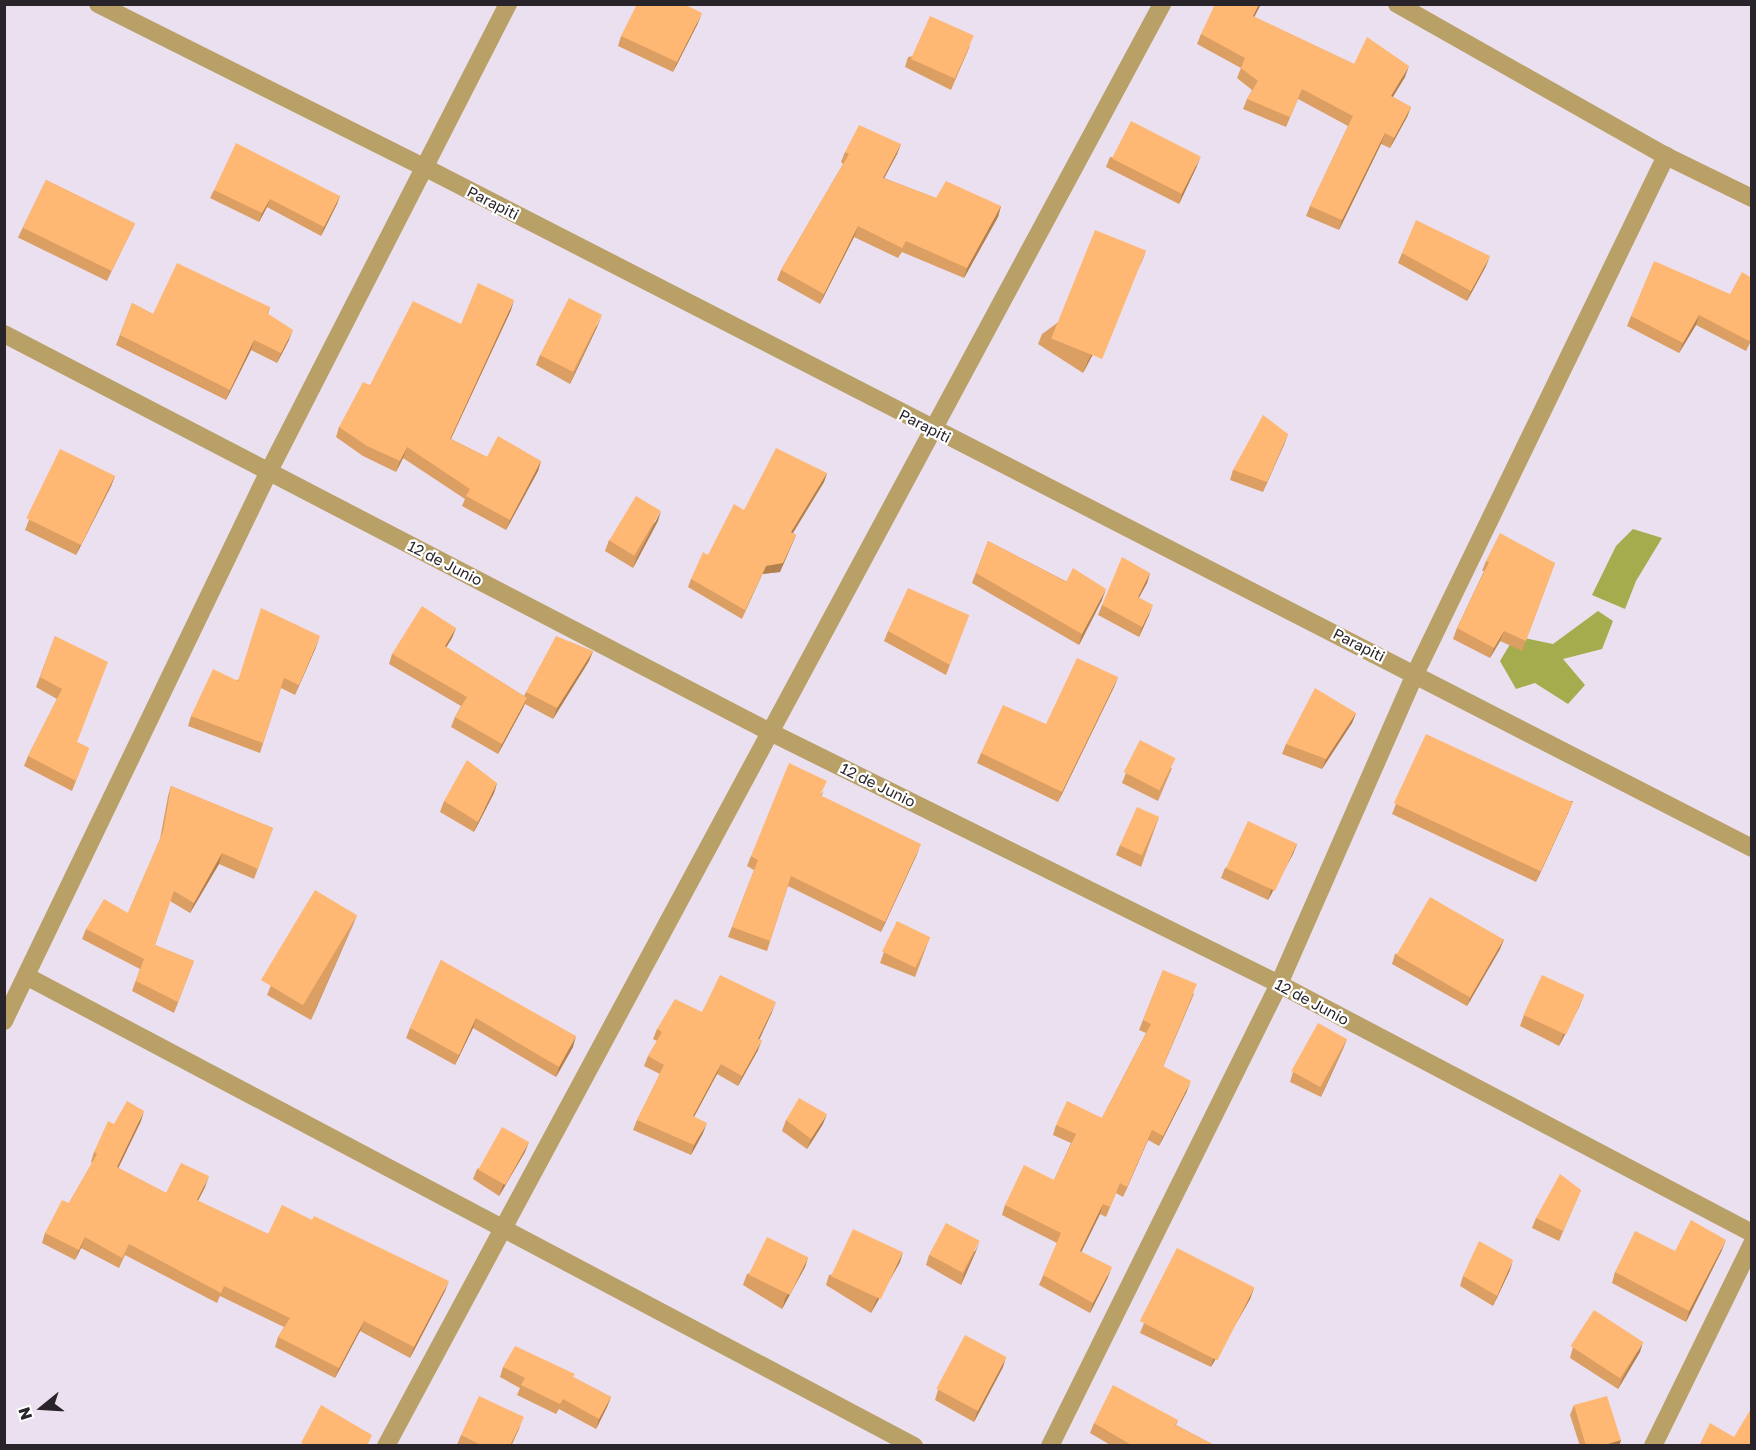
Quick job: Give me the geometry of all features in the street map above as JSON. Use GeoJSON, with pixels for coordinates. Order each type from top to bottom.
{"type":"FeatureCollection","features":[{"type":"Feature","properties":{"kind":"street","name":"Parapiti"},"geometry":{"type":"LineString","coordinates":[[98,4],[423,167],[932,430],[1415,674],[1752,848]]}},
{"type":"Feature","properties":{"kind":"street"},"geometry":{"type":"LineString","coordinates":[[4,1021],[268,471],[508,4]]}},
{"type":"Feature","properties":{"kind":"street"},"geometry":{"type":"LineString","coordinates":[[386,1446],[768,730],[1161,4]]}},
{"type":"Feature","properties":{"kind":"street"},"geometry":{"type":"LineString","coordinates":[[1397,4],[1429,12],[1666,156],[1752,198]]}},
{"type":"Feature","properties":{"kind":"street"},"geometry":{"type":"LineString","coordinates":[[1050,1446],[1279,984],[1415,674],[1666,156]]}},
{"type":"Feature","properties":{"kind":"street","name":"12 de Junio"},"geometry":{"type":"LineString","coordinates":[[4,334],[768,730],[1279,984],[1752,1233]]}},
{"type":"Feature","properties":{"kind":"street"},"geometry":{"type":"LineString","coordinates":[[26,976],[914,1446]]}},
{"type":"Feature","properties":{"kind":"street"},"geometry":{"type":"LineString","coordinates":[[1653,1446],[1752,1244]]}},
{"type":"Feature","properties":{"kind":"green space"},"geometry":{"type":"Polygon","coordinates":[[[1633,529],[1662,538],[1636,581],[1625,609],[1592,595],[1616,546],[1633,529]]]}},
{"type":"Feature","properties":{"kind":"green space"},"geometry":{"type":"Polygon","coordinates":[[[1598,611],[1613,621],[1602,649],[1563,659],[1585,685],[1568,704],[1535,683],[1516,689],[1500,661],[1515,636],[1553,644],[1598,611]]]}},
{"type":"Feature","properties":{"kind":"building"},"geometry":{"type":"Polygon","coordinates":[[[637,4],[684,4],[702,13],[677,62],[621,36],[637,4]]]}},
{"type":"Feature","properties":{"kind":"building"},"geometry":{"type":"Polygon","coordinates":[[[1215,4],[1259,4],[1253,16],[1354,64],[1367,37],[1409,66],[1391,96],[1411,107],[1394,138],[1385,133],[1342,220],[1310,206],[1353,116],[1302,89],[1290,117],[1247,99],[1258,81],[1241,68],[1245,58],[1201,34],[1215,4]]]}},
{"type":"Feature","properties":{"kind":"building"},"geometry":{"type":"Polygon","coordinates":[[[930,16],[974,36],[955,78],[911,59],[930,16]]]}},
{"type":"Feature","properties":{"kind":"building"},"geometry":{"type":"Polygon","coordinates":[[[1131,121],[1200,156],[1181,194],[1112,158],[1131,121]]]}},
{"type":"Feature","properties":{"kind":"building"},"geometry":{"type":"Polygon","coordinates":[[[859,125],[901,144],[883,178],[936,198],[946,181],[1001,206],[967,268],[906,241],[902,248],[858,226],[824,294],[781,270],[849,154],[845,152],[859,125]]]}},
{"type":"Feature","properties":{"kind":"building"},"geometry":{"type":"Polygon","coordinates":[[[236,143],[340,196],[324,227],[270,199],[262,213],[214,190],[236,143]]]}},
{"type":"Feature","properties":{"kind":"building"},"geometry":{"type":"Polygon","coordinates":[[[46,180],[135,223],[112,271],[23,228],[46,180]]]}},
{"type":"Feature","properties":{"kind":"building"},"geometry":{"type":"Polygon","coordinates":[[[1416,220],[1490,256],[1471,291],[1402,253],[1416,220]]]}},
{"type":"Feature","properties":{"kind":"building"},"geometry":{"type":"Polygon","coordinates":[[[1095,230],[1146,251],[1102,359],[1051,338],[1095,230]]]}},
{"type":"Feature","properties":{"kind":"building"},"geometry":{"type":"Polygon","coordinates":[[[1654,261],[1730,294],[1742,272],[1752,278],[1752,337],[1749,341],[1699,315],[1683,343],[1631,316],[1654,261]]]}},
{"type":"Feature","properties":{"kind":"building"},"geometry":{"type":"Polygon","coordinates":[[[177,263],[270,307],[267,313],[293,330],[281,353],[254,340],[230,390],[120,335],[132,303],[153,314],[177,263]]]}},
{"type":"Feature","properties":{"kind":"building"},"geometry":{"type":"Polygon","coordinates":[[[478,283],[514,300],[450,439],[487,457],[498,436],[541,461],[510,520],[466,496],[470,489],[407,447],[400,461],[367,446],[339,427],[363,382],[370,385],[413,301],[461,324],[478,283]]]}},
{"type":"Feature","properties":{"kind":"building"},"geometry":{"type":"Polygon","coordinates":[[[569,298],[602,315],[573,372],[540,355],[569,298]]]}},
{"type":"Feature","properties":{"kind":"building"},"geometry":{"type":"Polygon","coordinates":[[[1263,415],[1288,434],[1267,482],[1233,470],[1263,415]]]}},
{"type":"Feature","properties":{"kind":"building"},"geometry":{"type":"Polygon","coordinates":[[[776,448],[827,473],[791,532],[796,535],[783,563],[766,566],[745,610],[691,579],[703,552],[708,555],[734,504],[744,510],[776,448]]]}},
{"type":"Feature","properties":{"kind":"building"},"geometry":{"type":"Polygon","coordinates":[[[60,449],[115,476],[81,545],[26,518],[60,449]]]}},
{"type":"Feature","properties":{"kind":"building"},"geometry":{"type":"Polygon","coordinates":[[[636,496],[661,511],[634,556],[609,541],[636,496]]]}},
{"type":"Feature","properties":{"kind":"building"},"geometry":{"type":"Polygon","coordinates":[[[1500,533],[1555,563],[1526,641],[1504,631],[1494,648],[1457,628],[1489,562],[1486,561],[1500,533]]]}},
{"type":"Feature","properties":{"kind":"building"},"geometry":{"type":"Polygon","coordinates":[[[988,541],[1066,582],[1073,568],[1106,589],[1082,634],[976,573],[988,541]]]}},
{"type":"Feature","properties":{"kind":"building"},"geometry":{"type":"Polygon","coordinates":[[[1122,557],[1150,573],[1138,597],[1153,605],[1142,627],[1102,605],[1122,557]]]}},
{"type":"Feature","properties":{"kind":"building"},"geometry":{"type":"Polygon","coordinates":[[[908,588],[969,615],[950,665],[888,631],[908,588]]]}},
{"type":"Feature","properties":{"kind":"building"},"geometry":{"type":"Polygon","coordinates":[[[422,606],[456,628],[445,646],[527,698],[502,744],[455,717],[467,697],[392,654],[422,606]]]}},
{"type":"Feature","properties":{"kind":"building"},"geometry":{"type":"Polygon","coordinates":[[[261,608],[320,636],[299,685],[284,678],[263,743],[191,716],[213,669],[238,681],[261,608]]]}},
{"type":"Feature","properties":{"kind":"building"},"geometry":{"type":"Polygon","coordinates":[[[55,636],[108,662],[77,742],[89,748],[76,781],[28,756],[62,689],[40,677],[55,636]]]}},
{"type":"Feature","properties":{"kind":"building"},"geometry":{"type":"Polygon","coordinates":[[[556,636],[593,651],[557,708],[526,692],[556,636]]]}},
{"type":"Feature","properties":{"kind":"building"},"geometry":{"type":"Polygon","coordinates":[[[1077,658],[1118,677],[1062,792],[981,753],[1003,705],[1046,724],[1077,658]]]}},
{"type":"Feature","properties":{"kind":"building"},"geometry":{"type":"Polygon","coordinates":[[[1315,688],[1356,713],[1326,759],[1286,744],[1315,688]]]}},
{"type":"Feature","properties":{"kind":"building"},"geometry":{"type":"Polygon","coordinates":[[[1426,734],[1573,802],[1541,871],[1394,803],[1426,734]]]}},
{"type":"Feature","properties":{"kind":"building"},"geometry":{"type":"Polygon","coordinates":[[[1140,740],[1176,758],[1159,790],[1124,772],[1140,740]]]}},
{"type":"Feature","properties":{"kind":"building"},"geometry":{"type":"Polygon","coordinates":[[[467,760],[497,783],[478,822],[444,801],[467,760]]]}},
{"type":"Feature","properties":{"kind":"building"},"geometry":{"type":"Polygon","coordinates":[[[789,763],[827,781],[820,795],[921,844],[885,922],[791,876],[770,941],[732,927],[758,860],[751,856],[789,763]]]}},
{"type":"Feature","properties":{"kind":"building"},"geometry":{"type":"Polygon","coordinates":[[[171,786],[273,828],[258,869],[222,853],[194,903],[174,891],[155,945],[194,961],[178,1002],[136,981],[144,959],[86,929],[104,899],[128,913],[163,832],[171,786]]]}},
{"type":"Feature","properties":{"kind":"building"},"geometry":{"type":"Polygon","coordinates":[[[1137,807],[1159,817],[1142,855],[1120,845],[1137,807]]]}},
{"type":"Feature","properties":{"kind":"building"},"geometry":{"type":"Polygon","coordinates":[[[1248,821],[1297,844],[1275,891],[1226,868],[1248,821]]]}},
{"type":"Feature","properties":{"kind":"building"},"geometry":{"type":"Polygon","coordinates":[[[315,890],[357,915],[303,1005],[261,980],[315,890]]]}},
{"type":"Feature","properties":{"kind":"building"},"geometry":{"type":"Polygon","coordinates":[[[1430,897],[1504,940],[1470,998],[1396,955],[1430,897]]]}},
{"type":"Feature","properties":{"kind":"building"},"geometry":{"type":"Polygon","coordinates":[[[897,921],[930,937],[915,968],[882,952],[897,921]]]}},
{"type":"Feature","properties":{"kind":"building"},"geometry":{"type":"Polygon","coordinates":[[[441,960],[576,1036],[559,1067],[476,1018],[459,1055],[410,1028],[441,960]]]}},
{"type":"Feature","properties":{"kind":"building"},"geometry":{"type":"Polygon","coordinates":[[[1163,970],[1197,984],[1163,1066],[1191,1081],[1163,1136],[1152,1130],[1127,1187],[1120,1183],[1110,1207],[1103,1204],[1080,1251],[1112,1267],[1093,1303],[1043,1275],[1061,1233],[1005,1205],[1024,1165],[1054,1180],[1076,1134],[1056,1125],[1067,1101],[1102,1118],[1151,1024],[1143,1020],[1163,970]]]}},
{"type":"Feature","properties":{"kind":"building"},"geometry":{"type":"Polygon","coordinates":[[[720,975],[776,1002],[758,1039],[762,1040],[742,1076],[721,1064],[693,1116],[707,1123],[694,1145],[637,1120],[664,1065],[648,1056],[662,1032],[657,1029],[675,999],[702,1012],[720,975]]]}},
{"type":"Feature","properties":{"kind":"building"},"geometry":{"type":"Polygon","coordinates":[[[1542,975],[1585,995],[1566,1035],[1523,1015],[1542,975]]]}},
{"type":"Feature","properties":{"kind":"building"},"geometry":{"type":"Polygon","coordinates":[[[1318,1023],[1347,1039],[1320,1087],[1291,1071],[1318,1023]]]}},
{"type":"Feature","properties":{"kind":"building"},"geometry":{"type":"Polygon","coordinates":[[[799,1098],[827,1114],[811,1139],[786,1120],[799,1098]]]}},
{"type":"Feature","properties":{"kind":"building"},"geometry":{"type":"Polygon","coordinates":[[[127,1101],[144,1111],[117,1167],[166,1193],[181,1163],[209,1176],[197,1200],[268,1234],[282,1205],[312,1220],[314,1216],[449,1281],[414,1347],[364,1321],[339,1368],[278,1337],[290,1318],[224,1286],[221,1293],[129,1244],[122,1258],[85,1237],[79,1250],[45,1233],[62,1200],[69,1203],[97,1154],[94,1152],[108,1121],[114,1124],[127,1101]]]}},
{"type":"Feature","properties":{"kind":"building"},"geometry":{"type":"Polygon","coordinates":[[[502,1127],[529,1142],[505,1185],[478,1170],[502,1127]]]}},
{"type":"Feature","properties":{"kind":"building"},"geometry":{"type":"Polygon","coordinates":[[[1560,1174],[1581,1190],[1563,1231],[1536,1218],[1560,1174]]]}},
{"type":"Feature","properties":{"kind":"building"},"geometry":{"type":"Polygon","coordinates":[[[1691,1220],[1726,1240],[1689,1311],[1615,1272],[1635,1231],[1675,1251],[1691,1220]]]}},
{"type":"Feature","properties":{"kind":"building"},"geometry":{"type":"Polygon","coordinates":[[[946,1223],[980,1241],[963,1273],[929,1255],[946,1223]]]}},
{"type":"Feature","properties":{"kind":"building"},"geometry":{"type":"Polygon","coordinates":[[[853,1229],[903,1252],[881,1299],[831,1276],[853,1229]]]}},
{"type":"Feature","properties":{"kind":"building"},"geometry":{"type":"Polygon","coordinates":[[[767,1237],[808,1257],[790,1295],[749,1275],[767,1237]]]}},
{"type":"Feature","properties":{"kind":"building"},"geometry":{"type":"Polygon","coordinates":[[[1479,1241],[1513,1260],[1497,1296],[1463,1276],[1479,1241]]]}},
{"type":"Feature","properties":{"kind":"building"},"geometry":{"type":"Polygon","coordinates":[[[1177,1248],[1255,1287],[1217,1361],[1140,1321],[1177,1248]]]}},
{"type":"Feature","properties":{"kind":"building"},"geometry":{"type":"Polygon","coordinates":[[[1594,1310],[1643,1342],[1620,1378],[1571,1346],[1594,1310]]]}},
{"type":"Feature","properties":{"kind":"building"},"geometry":{"type":"Polygon","coordinates":[[[965,1335],[1006,1357],[978,1411],[936,1389],[965,1335]]]}},
{"type":"Feature","properties":{"kind":"building"},"geometry":{"type":"Polygon","coordinates":[[[515,1346],[575,1374],[573,1377],[611,1397],[599,1419],[563,1399],[560,1404],[521,1385],[525,1378],[503,1367],[515,1346]]]}},
{"type":"Feature","properties":{"kind":"building"},"geometry":{"type":"Polygon","coordinates":[[[1113,1385],[1178,1420],[1175,1425],[1216,1446],[1133,1446],[1094,1423],[1113,1385]]]}},
{"type":"Feature","properties":{"kind":"building"},"geometry":{"type":"Polygon","coordinates":[[[479,1396],[524,1417],[510,1446],[483,1446],[461,1435],[479,1396]]]}},
{"type":"Feature","properties":{"kind":"building"},"geometry":{"type":"Polygon","coordinates":[[[1607,1396],[1621,1440],[1601,1446],[1586,1446],[1574,1405],[1607,1396]]]}},
{"type":"Feature","properties":{"kind":"building"},"geometry":{"type":"Polygon","coordinates":[[[321,1405],[372,1435],[367,1446],[306,1446],[301,1443],[321,1405]]]}},
{"type":"Feature","properties":{"kind":"building"},"geometry":{"type":"Polygon","coordinates":[[[1752,1407],[1752,1446],[1699,1446],[1710,1423],[1734,1437],[1752,1407]]]}}]}
